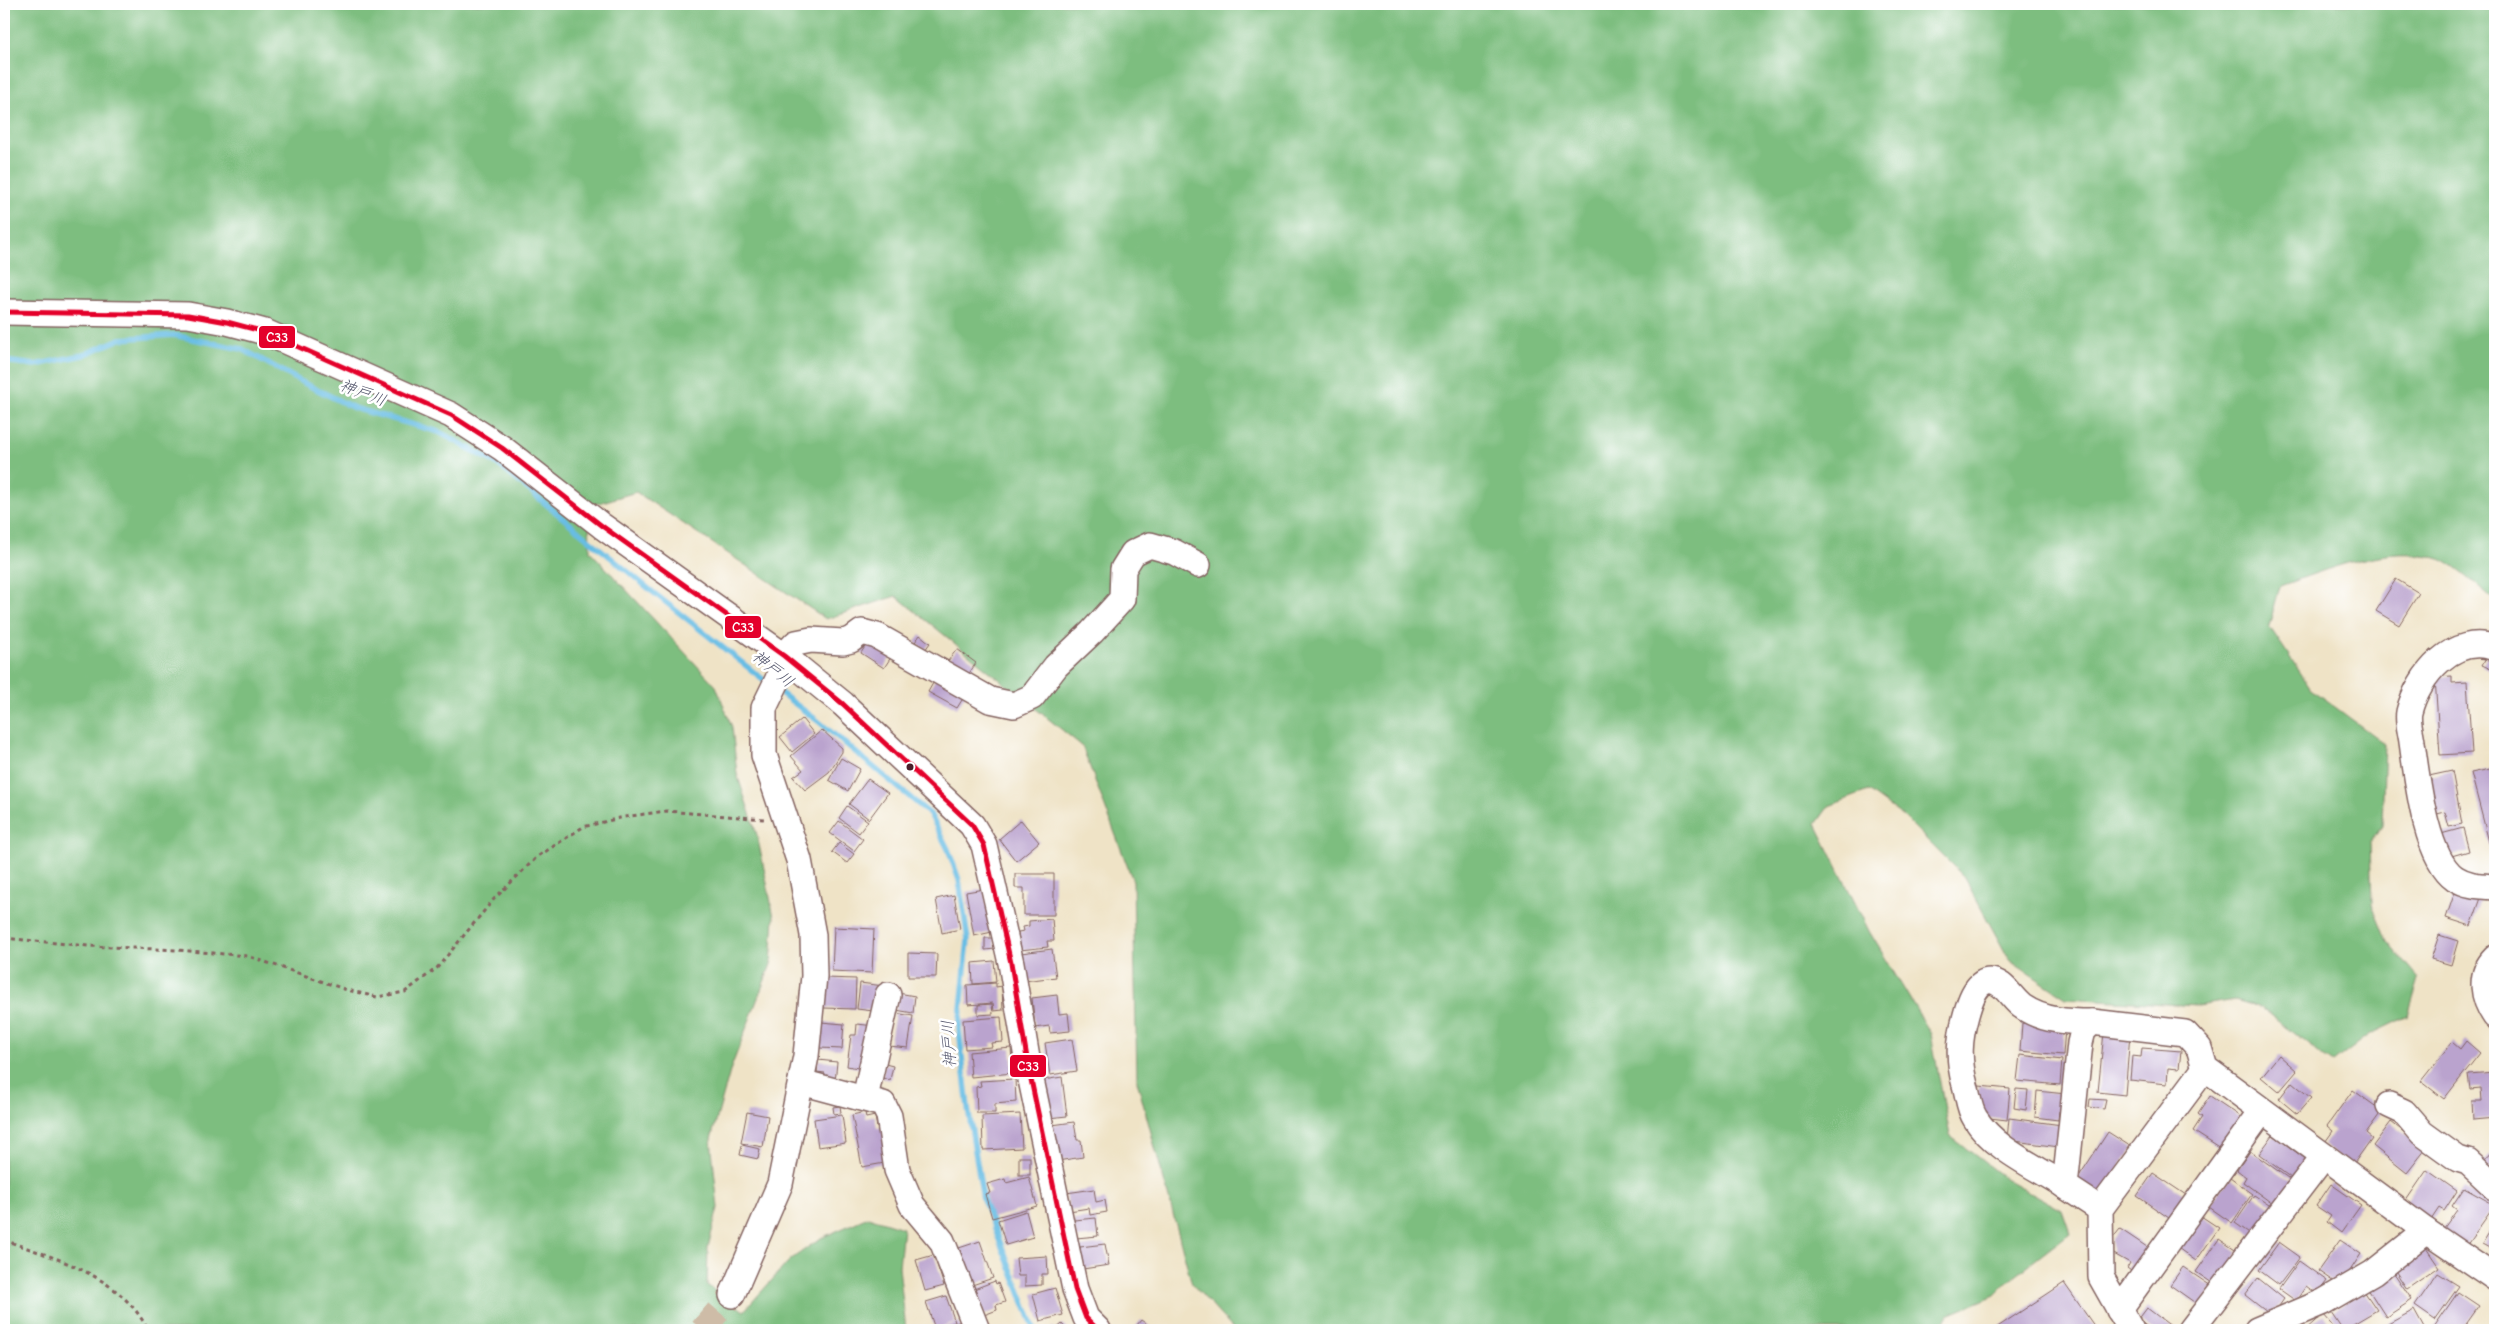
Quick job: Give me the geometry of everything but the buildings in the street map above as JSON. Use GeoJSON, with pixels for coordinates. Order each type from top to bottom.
{"type":"FeatureCollection","features":[{"type":"Feature","properties":{"kind":"street"},"geometry":{"type":"LineString","coordinates":[[4,312],[188,315],[227,322],[265,332],[451,416],[502,448],[602,526],[784,656],[843,704],[930,784],[972,825],[984,845],[1011,963],[1029,1070],[1075,1289],[1086,1318],[1098,1330]]}},
{"type":"Feature","properties":{"kind":"street"},"geometry":{"type":"LineString","coordinates":[[732,1295],[780,1184],[806,1056],[814,976],[813,935],[800,860],[764,755],[762,731],[764,708],[778,679],[784,656],[796,643],[811,640],[843,642],[851,640],[862,632],[876,636],[990,700],[1014,705],[1032,697],[1056,666],[1092,632],[1122,599],[1123,569],[1133,553],[1150,545],[1174,552],[1198,565]]}},
{"type":"Feature","properties":{"kind":"street"},"geometry":{"type":"LineString","coordinates":[[2495,648],[2482,643],[2464,645],[2448,654],[2430,672],[2416,692],[2409,714],[2420,797],[2432,842],[2441,861],[2455,878],[2468,884],[2495,887]]}},
{"type":"Feature","properties":{"kind":"street"},"geometry":{"type":"LineString","coordinates":[[2495,958],[2491,962],[2484,982],[2485,997],[2495,1016]]}},
{"type":"Feature","properties":{"kind":"street"},"geometry":{"type":"LineString","coordinates":[[2100,1209],[2004,1148],[1974,1117],[1964,1079],[1959,1039],[1969,1006],[1978,987],[1985,982],[1993,981],[2006,989],[2023,1007],[2044,1017],[2068,1022],[2092,1022],[2185,1033],[2200,1048],[2204,1068],[2426,1231],[2495,1278]]}},
{"type":"Feature","properties":{"kind":"street"},"geometry":{"type":"LineString","coordinates":[[866,1098],[888,995]]}},
{"type":"Feature","properties":{"kind":"street"},"geometry":{"type":"LineString","coordinates":[[2065,1186],[2080,1043],[2083,1031],[2092,1022]]}},
{"type":"Feature","properties":{"kind":"street"},"geometry":{"type":"LineString","coordinates":[[2204,1068],[2100,1209],[2101,1278],[2125,1320],[2262,1111]]}},
{"type":"Feature","properties":{"kind":"street"},"geometry":{"type":"LineString","coordinates":[[801,1082],[883,1104],[887,1111],[897,1170],[912,1205],[942,1241],[977,1330]]}},
{"type":"Feature","properties":{"kind":"street"},"geometry":{"type":"LineString","coordinates":[[2389,1105],[2404,1112],[2422,1133],[2446,1151],[2458,1159],[2468,1162],[2495,1188]]}},
{"type":"Feature","properties":{"kind":"street"},"geometry":{"type":"LineString","coordinates":[[2191,1330],[2324,1156]]}},
{"type":"Feature","properties":{"kind":"street"},"geometry":{"type":"LineString","coordinates":[[2257,1330],[2323,1302],[2373,1273],[2426,1231]]}},
{"type":"Feature","properties":{"kind":"path"},"geometry":{"type":"LineString","coordinates":[[4,938],[88,946],[178,950],[248,956],[346,990],[377,997],[405,992],[437,968],[494,899],[537,857],[583,827],[624,817],[666,811],[787,821]]}},
{"type":"Feature","properties":{"kind":"path"},"geometry":{"type":"LineString","coordinates":[[4,1240],[90,1273],[119,1292],[139,1312],[148,1330]]}},
{"type":"Feature","properties":{"kind":"green space"},"geometry":{"type":"Polygon","coordinates":[[[4,4],[2495,4],[2495,600],[2460,571],[2440,559],[2421,555],[2401,554],[2380,556],[2338,566],[2280,586],[2269,626],[2312,690],[2385,744],[2382,825],[2370,842],[2372,904],[2387,941],[2419,979],[2408,1016],[2369,1035],[2333,1063],[2262,1008],[2234,1000],[2198,1006],[2066,998],[2010,961],[1964,877],[1904,817],[1868,791],[1829,806],[1816,824],[1869,931],[1931,1034],[1950,1136],[2006,1179],[2062,1210],[2070,1233],[2013,1277],[1995,1295],[1948,1315],[1937,1330],[1234,1330],[1192,1284],[1137,1081],[1133,881],[1082,746],[896,596],[826,619],[636,492],[589,506],[590,551],[716,686],[732,727],[737,774],[757,835],[774,917],[771,964],[731,1068],[711,1139],[718,1208],[708,1247],[707,1285],[744,1311],[790,1260],[821,1238],[868,1217],[903,1228],[899,1267],[906,1330],[4,1330],[4,4]]]}},
{"type":"Feature","properties":{"kind":"waterway","name":"神戸川"},"geometry":{"type":"LineString","coordinates":[[4,361],[35,365],[83,355],[120,339],[173,335],[242,349],[354,408],[439,432],[496,463],[654,593],[769,684]]}},
{"type":"Feature","properties":{"kind":"waterway","name":"神戸川"},"geometry":{"type":"LineString","coordinates":[[778,691],[818,721],[930,814],[948,849],[959,880],[968,940],[959,1029],[968,1108],[983,1199],[1035,1330]]}},
{"type":"Feature","properties":{"kind":"tunnel"},"geometry":{"type":"LineString","coordinates":[[702,1330],[732,1295]]}},
{"type":"Feature","properties":{"kind":"transit line","name":"C33"},"geometry":{"type":"LineString","coordinates":[[4,312],[188,315],[227,322],[265,332],[451,415],[502,448],[602,526],[784,656],[843,704],[972,825],[984,845],[1011,963],[1029,1070],[1075,1289],[1086,1318],[1098,1330]]}}]}
